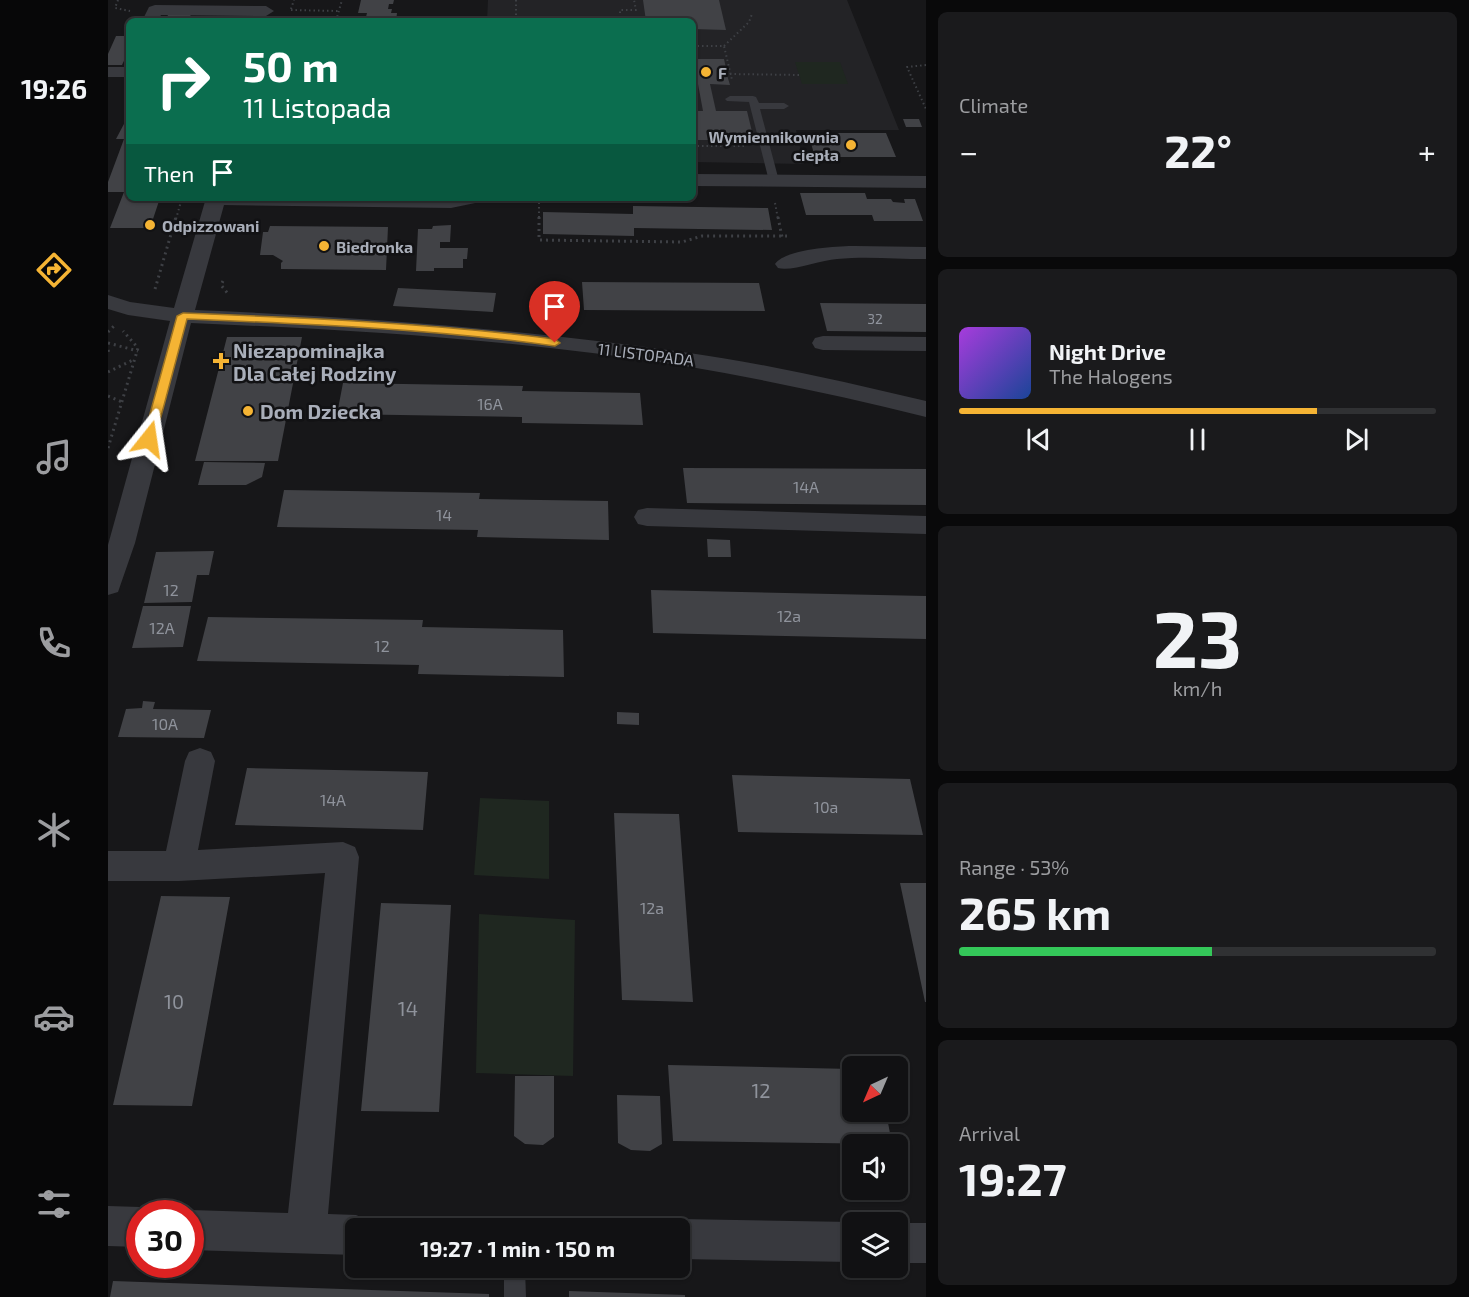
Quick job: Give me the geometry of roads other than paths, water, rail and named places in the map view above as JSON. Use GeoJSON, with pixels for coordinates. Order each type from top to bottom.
{"type":"FeatureCollection","features":[{"type":"Feature","properties":{"kind":"street"},"geometry":{"type":"LineString","coordinates":[[151,18],[155,10],[266,11]]}},
{"type":"Feature","properties":{"kind":"street"},"geometry":{"type":"LineString","coordinates":[[108,72],[126,72]]}},
{"type":"Feature","properties":{"kind":"street"},"geometry":{"type":"LineString","coordinates":[[696,180],[926,182]]}},
{"type":"Feature","properties":{"kind":"street"},"geometry":{"type":"LineString","coordinates":[[108,585],[122,543],[214,201]]}},
{"type":"Feature","properties":{"kind":"street"},"geometry":{"type":"LineString","coordinates":[[392,201],[456,201]]}},
{"type":"Feature","properties":{"kind":"street"},"geometry":{"type":"LineString","coordinates":[[785,264],[800,258],[839,252],[926,253]]}},
{"type":"Feature","properties":{"kind":"street","name":"11 LISTOPADA"},"geometry":{"type":"LineString","coordinates":[[118,305],[183,316],[245,318],[512,337],[684,359],[823,384],[926,409]]}},
{"type":"Feature","properties":{"kind":"street"},"geometry":{"type":"LineString","coordinates":[[823,343],[926,344]]}},
{"type":"Feature","properties":{"kind":"street"},"geometry":{"type":"LineString","coordinates":[[647,517],[926,525]]}},
{"type":"Feature","properties":{"kind":"street"},"geometry":{"type":"LineString","coordinates":[[179,866],[200,761]]}},
{"type":"Feature","properties":{"kind":"street"},"geometry":{"type":"LineString","coordinates":[[108,866],[179,866],[343,857],[306,1235]]}},
{"type":"Feature","properties":{"kind":"street"},"geometry":{"type":"LineString","coordinates":[[108,1226],[126,1227]]}},
{"type":"Feature","properties":{"kind":"street"},"geometry":{"type":"LineString","coordinates":[[204,1231],[345,1235]]}},
{"type":"Feature","properties":{"kind":"street"},"geometry":{"type":"LineString","coordinates":[[690,1239],[842,1242]]}},
{"type":"Feature","properties":{"kind":"street"},"geometry":{"type":"LineString","coordinates":[[908,1243],[926,1243]]}},
{"type":"Feature","properties":{"kind":"lane"},"geometry":{"type":"LineString","coordinates":[[734,99],[753,99],[772,181]]}},
{"type":"Feature","properties":{"kind":"lane"},"geometry":{"type":"LineString","coordinates":[[755,106],[784,106]]}},
{"type":"Feature","properties":{"kind":"lane"},"geometry":{"type":"LineString","coordinates":[[515,1278],[515,1297]]}},
{"type":"Feature","properties":{"kind":"place","name":"F"},"geometry":{"type":"Point","coordinates":[706,72]}},
{"type":"Feature","properties":{"kind":"place","name":"Wymiennikownia ciepła"},"geometry":{"type":"Point","coordinates":[851,145]}},
{"type":"Feature","properties":{"kind":"place","name":"Odpizzowani"},"geometry":{"type":"Point","coordinates":[150,225]}},
{"type":"Feature","properties":{"kind":"place","name":"Biedronka"},"geometry":{"type":"Point","coordinates":[324,246]}},
{"type":"Feature","properties":{"kind":"place","name":"Niezapominajka Dla Całej Rodziny"},"geometry":{"type":"Point","coordinates":[221,361]}},
{"type":"Feature","properties":{"kind":"place","name":"Dom Dziecka"},"geometry":{"type":"Point","coordinates":[248,411]}}]}
